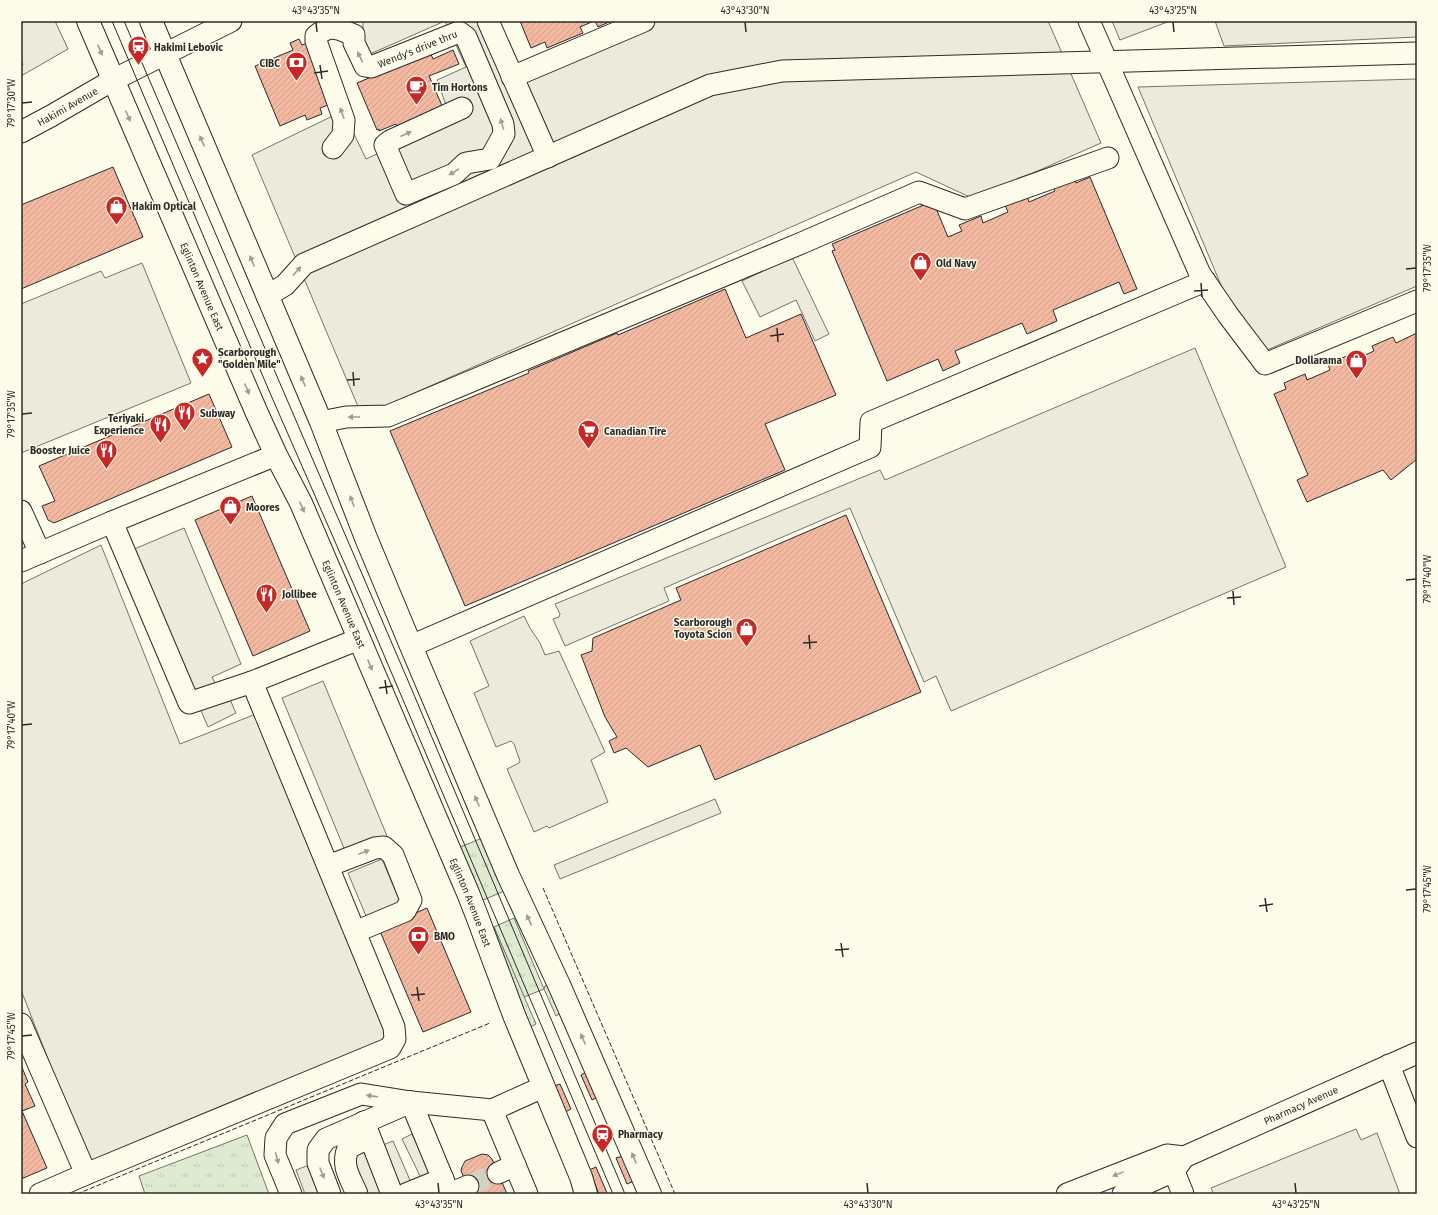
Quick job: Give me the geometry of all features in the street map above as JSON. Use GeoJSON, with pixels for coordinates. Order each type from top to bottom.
{"type":"FeatureCollection","features":[{"type":"Feature","properties":{"kind":"main road","name":"Eglinton Avenue East"},"geometry":{"type":"LineString","coordinates":[[88,21],[276,455],[301,503],[478,916],[514,1015],[581,1177],[586,1194]]}},
{"type":"Feature","properties":{"kind":"main road"},"geometry":{"type":"LineString","coordinates":[[151,21],[321,422],[410,646],[508,875],[560,987],[650,1194]]}},
{"type":"Feature","properties":{"kind":"street","name":"Hakimi Avenue"},"geometry":{"type":"LineString","coordinates":[[21,132],[113,80],[231,21]]}},
{"type":"Feature","properties":{"kind":"street"},"geometry":{"type":"LineString","coordinates":[[488,21],[548,157]]}},
{"type":"Feature","properties":{"kind":"street"},"geometry":{"type":"LineString","coordinates":[[512,77],[644,21]]}},
{"type":"Feature","properties":{"kind":"street"},"geometry":{"type":"LineString","coordinates":[[1089,21],[1200,274],[1265,364],[1417,301]]}},
{"type":"Feature","properties":{"kind":"street","name":"Wendy's drive thru"},"geometry":{"type":"LineString","coordinates":[[333,148],[343,135],[344,120],[316,41],[316,36],[324,30],[335,28],[354,35],[354,43],[365,66],[371,67],[459,32],[466,38],[503,124],[504,134],[490,159],[466,163],[454,174],[406,194],[385,145],[390,141],[462,108]]}},
{"type":"Feature","properties":{"kind":"street"},"geometry":{"type":"LineString","coordinates":[[267,296],[285,284],[304,264],[710,85],[782,71],[1417,53]]}},
{"type":"Feature","properties":{"kind":"street"},"geometry":{"type":"LineString","coordinates":[[321,422],[346,417],[388,416],[920,192],[965,209],[1108,158]]}},
{"type":"Feature","properties":{"kind":"street"},"geometry":{"type":"LineString","coordinates":[[410,646],[870,447],[871,422],[1205,281]]}},
{"type":"Feature","properties":{"kind":"street"},"geometry":{"type":"LineString","coordinates":[[21,561],[276,455]]}},
{"type":"Feature","properties":{"kind":"street"},"geometry":{"type":"LineString","coordinates":[[21,512],[40,553]]}},
{"type":"Feature","properties":{"kind":"street"},"geometry":{"type":"LineString","coordinates":[[112,522],[189,703],[252,682],[359,639]]}},
{"type":"Feature","properties":{"kind":"street"},"geometry":{"type":"LineString","coordinates":[[40,1194],[390,1048],[395,1039],[394,1027],[252,682]]}},
{"type":"Feature","properties":{"kind":"street"},"geometry":{"type":"LineString","coordinates":[[328,866],[375,848],[384,847],[393,854],[411,900],[405,911],[355,932]]}},
{"type":"Feature","properties":{"kind":"street"},"geometry":{"type":"LineString","coordinates":[[21,1024],[86,1174]]}},
{"type":"Feature","properties":{"kind":"street","name":"Pharmacy Avenue"},"geometry":{"type":"LineString","coordinates":[[1123,1194],[1165,1170],[1417,1053]]}},
{"type":"Feature","properties":{"kind":"street"},"geometry":{"type":"LineString","coordinates":[[1389,1065],[1417,1138]]}},
{"type":"Feature","properties":{"kind":"street"},"geometry":{"type":"LineString","coordinates":[[291,1194],[275,1155],[276,1138],[285,1124],[361,1094],[411,1102],[492,1110],[543,1087]]}},
{"type":"Feature","properties":{"kind":"street"},"geometry":{"type":"LineString","coordinates":[[330,1194],[318,1163],[318,1150],[326,1139],[411,1102]]}},
{"type":"Feature","properties":{"kind":"street"},"geometry":{"type":"LineString","coordinates":[[411,1102],[447,1189]]}},
{"type":"Feature","properties":{"kind":"street"},"geometry":{"type":"LineString","coordinates":[[492,1110],[506,1169],[527,1194]]}},
{"type":"Feature","properties":{"kind":"street"},"geometry":{"type":"LineString","coordinates":[[357,1194],[346,1168],[344,1157],[348,1148],[360,1142],[364,1122]]}},
{"type":"Feature","properties":{"kind":"street"},"geometry":{"type":"LineString","coordinates":[[364,1122],[392,1194]]}},
{"type":"Feature","properties":{"kind":"street"},"geometry":{"type":"LineString","coordinates":[[338,1134],[332,1151],[333,1165],[346,1194]]}},
{"type":"Feature","properties":{"kind":"street"},"geometry":{"type":"LineString","coordinates":[[1165,1170],[1183,1194]]}},
{"type":"Feature","properties":{"kind":"street","name":"Pharmacy Avenue"},"geometry":{"type":"LineString","coordinates":[[1067,1194],[1165,1170]]}},
{"type":"Feature","properties":{"kind":"street"},"geometry":{"type":"LineString","coordinates":[[406,1194],[468,1186]]}},
{"type":"Feature","properties":{"kind":"green space"},"geometry":{"type":"Polygon","coordinates":[[[482,838],[504,891],[481,901],[458,848],[482,838]]]}},
{"type":"Feature","properties":{"kind":"green space"},"geometry":{"type":"Polygon","coordinates":[[[514,918],[544,989],[524,997],[494,927],[514,918]]]}},
{"type":"Feature","properties":{"kind":"green space"},"geometry":{"type":"Polygon","coordinates":[[[494,927],[536,1024],[530,1027],[495,934],[494,927]]]}},
{"type":"Feature","properties":{"kind":"green space"},"geometry":{"type":"Polygon","coordinates":[[[547,985],[549,986],[562,1012],[556,1016],[544,989],[547,985]]]}},
{"type":"Feature","properties":{"kind":"green space"},"geometry":{"type":"Polygon","coordinates":[[[247,1135],[269,1194],[145,1194],[139,1176],[247,1135]]]}},
{"type":"Feature","properties":{"kind":"shaded area"},"geometry":{"type":"Polygon","coordinates":[[[21,21],[55,21],[68,49],[21,76],[21,67],[23,65],[21,60],[21,21]]]}},
{"type":"Feature","properties":{"kind":"shaded area"},"geometry":{"type":"Polygon","coordinates":[[[363,21],[445,21],[370,54],[363,37],[363,21]]]}},
{"type":"Feature","properties":{"kind":"shaded area"},"geometry":{"type":"Polygon","coordinates":[[[445,21],[477,21],[502,71],[623,21],[1048,21],[1101,143],[974,199],[916,172],[362,416],[252,155],[343,111],[366,159],[451,119],[437,80],[466,67],[445,21]]]}},
{"type":"Feature","properties":{"kind":"shaded area"},"geometry":{"type":"Polygon","coordinates":[[[1112,21],[1170,21],[1120,40],[1112,21]]]}},
{"type":"Feature","properties":{"kind":"shaded area"},"geometry":{"type":"Polygon","coordinates":[[[1215,21],[1417,21],[1417,37],[1224,46],[1215,21]]]}},
{"type":"Feature","properties":{"kind":"shaded area"},"geometry":{"type":"Polygon","coordinates":[[[1417,79],[1417,286],[1267,350],[1223,290],[1138,87],[1417,79]]]}},
{"type":"Feature","properties":{"kind":"shaded area"},"geometry":{"type":"Polygon","coordinates":[[[792,257],[829,334],[815,341],[796,300],[760,317],[742,281],[792,257]]]}},
{"type":"Feature","properties":{"kind":"shaded area"},"geometry":{"type":"Polygon","coordinates":[[[142,263],[191,383],[21,453],[21,304],[101,271],[105,278],[142,263]]]}},
{"type":"Feature","properties":{"kind":"shaded area"},"geometry":{"type":"Polygon","coordinates":[[[1195,348],[1286,567],[951,711],[936,676],[924,682],[850,508],[664,588],[669,601],[565,646],[553,619],[559,617],[560,614],[555,604],[880,470],[885,480],[1195,348]]]}},
{"type":"Feature","properties":{"kind":"shaded area"},"geometry":{"type":"Polygon","coordinates":[[[184,528],[241,664],[212,677],[217,687],[223,684],[236,713],[208,727],[132,550],[184,528]]]}},
{"type":"Feature","properties":{"kind":"shaded area"},"geometry":{"type":"Polygon","coordinates":[[[101,545],[180,744],[256,714],[395,1040],[91,1169],[21,990],[21,584],[101,545]]]}},
{"type":"Feature","properties":{"kind":"shaded area"},"geometry":{"type":"Polygon","coordinates":[[[524,616],[540,643],[545,655],[559,651],[605,752],[591,760],[608,802],[549,828],[547,826],[534,832],[507,769],[520,761],[514,744],[511,741],[496,747],[474,693],[489,686],[470,641],[524,616]]]}},
{"type":"Feature","properties":{"kind":"shaded area"},"geometry":{"type":"Polygon","coordinates":[[[323,681],[387,836],[346,853],[282,698],[323,681]]]}},
{"type":"Feature","properties":{"kind":"shaded area"},"geometry":{"type":"Polygon","coordinates":[[[715,799],[721,813],[560,879],[554,865],[715,799]]]}},
{"type":"Feature","properties":{"kind":"shaded area"},"geometry":{"type":"Polygon","coordinates":[[[382,859],[400,902],[366,916],[348,873],[382,859]]]}},
{"type":"Feature","properties":{"kind":"shaded area"},"geometry":{"type":"Polygon","coordinates":[[[1356,1129],[1361,1140],[1377,1133],[1400,1194],[1214,1194],[1211,1188],[1356,1129]]]}},
{"type":"Feature","properties":{"kind":"shaded area"},"geometry":{"type":"Polygon","coordinates":[[[412,1134],[433,1177],[423,1182],[402,1139],[412,1134]]]}},
{"type":"Feature","properties":{"kind":"shaded area"},"geometry":{"type":"Polygon","coordinates":[[[393,1141],[416,1194],[363,1194],[353,1157],[393,1141]]]}},
{"type":"Feature","properties":{"kind":"shaded area"},"geometry":{"type":"Polygon","coordinates":[[[309,1165],[320,1194],[305,1194],[296,1170],[309,1165]]]}},
{"type":"Feature","properties":{"kind":"building"},"geometry":{"type":"Polygon","coordinates":[[[520,21],[594,21],[580,27],[583,33],[547,48],[545,42],[531,48],[520,21]]]}},
{"type":"Feature","properties":{"kind":"building"},"geometry":{"type":"Polygon","coordinates":[[[595,21],[611,21],[598,27],[595,21]]]}},
{"type":"Feature","properties":{"kind":"building","name":"CIBC"},"geometry":{"type":"Polygon","coordinates":[[[299,39],[302,45],[312,41],[338,101],[320,108],[322,114],[307,120],[305,115],[280,126],[255,66],[293,50],[290,43],[299,39]]]}},
{"type":"Feature","properties":{"kind":"building"},"geometry":{"type":"Polygon","coordinates":[[[453,50],[459,64],[429,76],[443,108],[398,128],[396,124],[379,131],[379,129],[377,130],[357,83],[369,78],[367,75],[430,52],[433,59],[453,50]]]}},
{"type":"Feature","properties":{"kind":"building"},"geometry":{"type":"Polygon","coordinates":[[[113,167],[143,237],[21,289],[21,205],[113,167]]]}},
{"type":"Feature","properties":{"kind":"building"},"geometry":{"type":"Polygon","coordinates":[[[1073,176],[1076,183],[1090,177],[1137,289],[1124,294],[1119,282],[1053,310],[1057,321],[1027,334],[1022,323],[955,351],[960,363],[943,371],[938,359],[887,381],[832,251],[835,250],[832,244],[933,201],[948,237],[962,231],[959,225],[981,216],[983,223],[1008,212],[1005,205],[1027,196],[1029,202],[1055,191],[1052,185],[1073,176]]]}},
{"type":"Feature","properties":{"kind":"building","name":"Canadian Tire"},"geometry":{"type":"Polygon","coordinates":[[[725,289],[746,338],[801,314],[836,395],[765,424],[785,470],[465,606],[390,431],[529,373],[528,371],[617,333],[618,335],[725,289]]]}},
{"type":"Feature","properties":{"kind":"building"},"geometry":{"type":"Polygon","coordinates":[[[1417,333],[1417,459],[1391,480],[1383,470],[1307,502],[1297,480],[1308,475],[1274,394],[1286,389],[1284,383],[1305,374],[1307,380],[1330,370],[1328,364],[1349,355],[1352,361],[1374,351],[1372,346],[1393,337],[1396,343],[1417,333]]]}},
{"type":"Feature","properties":{"kind":"building"},"geometry":{"type":"Polygon","coordinates":[[[209,394],[232,447],[54,523],[48,520],[42,506],[55,501],[39,466],[209,394]]]}},
{"type":"Feature","properties":{"kind":"building"},"geometry":{"type":"Polygon","coordinates":[[[252,496],[310,631],[253,656],[195,520],[252,496]]]}},
{"type":"Feature","properties":{"kind":"building","name":"Scarborough Toyota Scion"},"geometry":{"type":"Polygon","coordinates":[[[846,515],[921,692],[715,780],[700,745],[648,767],[626,748],[614,753],[609,741],[617,737],[605,717],[581,655],[592,651],[593,638],[681,600],[676,588],[846,515]]]}},
{"type":"Feature","properties":{"kind":"building","name":"BMO"},"geometry":{"type":"Polygon","coordinates":[[[427,908],[471,1012],[423,1032],[379,929],[427,908]]]}},
{"type":"Feature","properties":{"kind":"building"},"geometry":{"type":"Polygon","coordinates":[[[21,1065],[28,1082],[25,1084],[35,1106],[22,1111],[47,1168],[21,1179],[21,1065]]]}},
{"type":"Feature","properties":{"kind":"building"},"geometry":{"type":"Polygon","coordinates":[[[587,1072],[598,1097],[592,1100],[581,1075],[587,1072]]]}},
{"type":"Feature","properties":{"kind":"building"},"geometry":{"type":"Polygon","coordinates":[[[560,1084],[571,1109],[565,1112],[554,1086],[560,1084]]]}},
{"type":"Feature","properties":{"kind":"building"},"geometry":{"type":"Polygon","coordinates":[[[482,1154],[488,1155],[492,1159],[507,1194],[471,1194],[461,1171],[462,1167],[465,1161],[482,1154]]]}},
{"type":"Feature","properties":{"kind":"building"},"geometry":{"type":"Polygon","coordinates":[[[623,1156],[634,1181],[627,1184],[616,1158],[623,1156]]]}},
{"type":"Feature","properties":{"kind":"building"},"geometry":{"type":"Polygon","coordinates":[[[596,1167],[607,1193],[599,1194],[589,1170],[596,1167]]]}},
{"type":"Feature","properties":{"kind":"tunnel"},"geometry":{"type":"LineString","coordinates":[[468,1186],[498,1173]]}},
{"type":"Feature","properties":{"kind":"tram line"},"geometry":{"type":"LineString","coordinates":[[112,21],[613,1194]]}},
{"type":"Feature","properties":{"kind":"tram line"},"geometry":{"type":"LineString","coordinates":[[124,21],[409,683],[625,1194]]}},
{"type":"Feature","properties":{"kind":"fence"},"geometry":{"type":"LineString","coordinates":[[543,888],[675,1194]]}},
{"type":"Feature","properties":{"kind":"fence"},"geometry":{"type":"LineString","coordinates":[[77,1194],[490,1023]]}},
{"type":"Feature","properties":{"kind":"place","name":"Hakimi Lebovic"},"geometry":{"type":"Point","coordinates":[138,66]}},
{"type":"Feature","properties":{"kind":"place","name":"CIBC"},"geometry":{"type":"Point","coordinates":[296,82]}},
{"type":"Feature","properties":{"kind":"place","name":"Tim Hortons"},"geometry":{"type":"Point","coordinates":[416,106]}},
{"type":"Feature","properties":{"kind":"place","name":"Hakim Optical"},"geometry":{"type":"Point","coordinates":[117,226]}},
{"type":"Feature","properties":{"kind":"place","name":"Old Navy"},"geometry":{"type":"Point","coordinates":[920,282]}},
{"type":"Feature","properties":{"kind":"place","name":"Scarborough \"Golden Mile\""},"geometry":{"type":"Point","coordinates":[202,378]}},
{"type":"Feature","properties":{"kind":"place","name":"Dollarama"},"geometry":{"type":"Point","coordinates":[1357,380]}},
{"type":"Feature","properties":{"kind":"place","name":"Subway"},"geometry":{"type":"Point","coordinates":[185,432]}},
{"type":"Feature","properties":{"kind":"place","name":"Teriyaki Experience"},"geometry":{"type":"Point","coordinates":[160,444]}},
{"type":"Feature","properties":{"kind":"place","name":"Canadian Tire"},"geometry":{"type":"Point","coordinates":[588,450]}},
{"type":"Feature","properties":{"kind":"place","name":"Booster Juice"},"geometry":{"type":"Point","coordinates":[106,470]}},
{"type":"Feature","properties":{"kind":"place","name":"Moores"},"geometry":{"type":"Point","coordinates":[230,526]}},
{"type":"Feature","properties":{"kind":"place","name":"Jollibee"},"geometry":{"type":"Point","coordinates":[267,614]}},
{"type":"Feature","properties":{"kind":"place","name":"Scarborough Toyota Scion"},"geometry":{"type":"Point","coordinates":[747,648]}},
{"type":"Feature","properties":{"kind":"place","name":"BMO"},"geometry":{"type":"Point","coordinates":[419,956]}},
{"type":"Feature","properties":{"kind":"place","name":"Pharmacy"},"geometry":{"type":"Point","coordinates":[603,1154]}}]}
